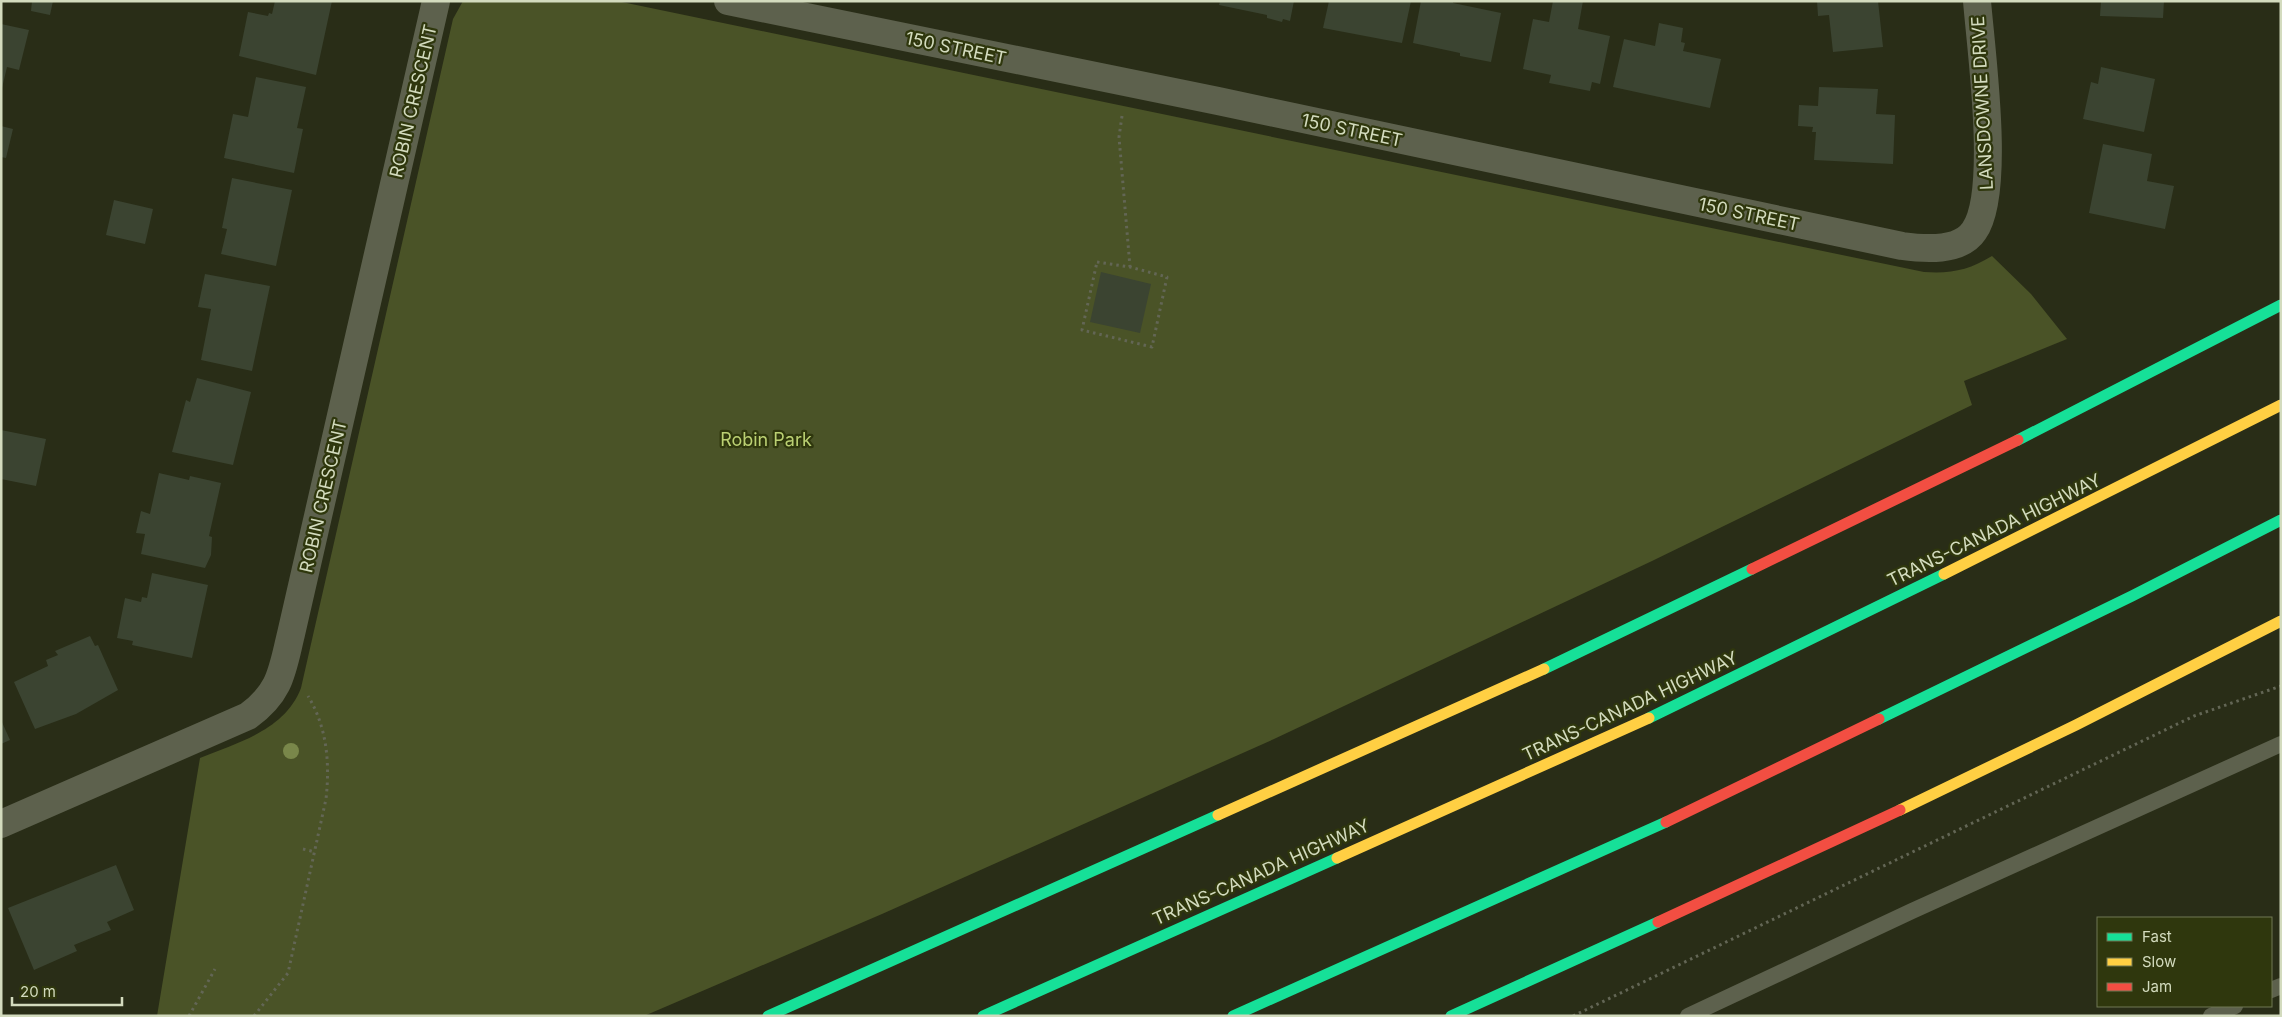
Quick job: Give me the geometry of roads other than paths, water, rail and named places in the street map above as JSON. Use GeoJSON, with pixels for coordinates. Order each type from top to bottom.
{"type":"FeatureCollection","features":[{"type":"Feature","properties":{"kind":"highway"},"geometry":{"type":"LineString","coordinates":[[768,1016],[1597,645],[2044,427],[2281,305]]}},
{"type":"Feature","properties":{"kind":"highway","name":"TRANS-CANADA HIGHWAY"},"geometry":{"type":"LineString","coordinates":[[983,1016],[1635,725],[2085,506],[2281,405]]}},
{"type":"Feature","properties":{"kind":"highway"},"geometry":{"type":"LineString","coordinates":[[1233,1016],[1677,817],[2123,600],[2281,520]]}},
{"type":"Feature","properties":{"kind":"highway"},"geometry":{"type":"LineString","coordinates":[[1451,1016],[1724,893],[2174,676],[2281,621]]}},
{"type":"Feature","properties":{"kind":"street","name":"ROBIN CRESCENT"},"geometry":{"type":"LineString","coordinates":[[1,824],[248,716],[263,705],[276,688],[291,634],[436,1]]}},
{"type":"Feature","properties":{"kind":"street","name":"150 STREET"},"geometry":{"type":"LineString","coordinates":[[728,1],[1902,246],[1940,247],[1959,242],[1974,232]]}},
{"type":"Feature","properties":{"kind":"street","name":"LANSDOWNE DRIVE"},"geometry":{"type":"LineString","coordinates":[[1974,232],[1986,200],[1988,179],[1985,97],[1977,1]]}},
{"type":"Feature","properties":{"kind":"lane"},"geometry":{"type":"LineString","coordinates":[[1688,1016],[1714,1010],[1912,911],[2281,744]]}},
{"type":"Feature","properties":{"kind":"lane"},"geometry":{"type":"LineString","coordinates":[[2211,1016],[2233,1007]]}},
{"type":"Feature","properties":{"kind":"park label","name":"Robin Park"},"geometry":{"type":"Point","coordinates":[766,439]}}]}
